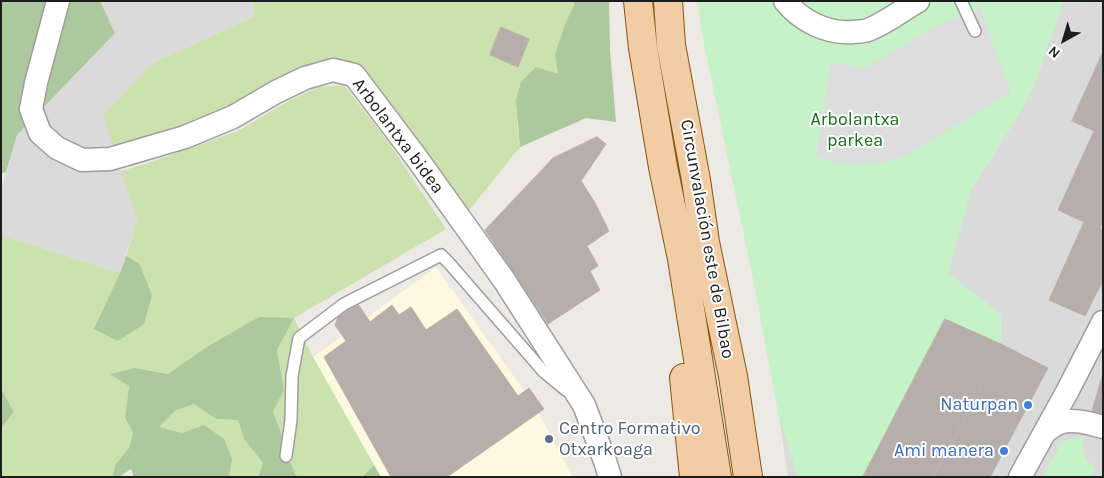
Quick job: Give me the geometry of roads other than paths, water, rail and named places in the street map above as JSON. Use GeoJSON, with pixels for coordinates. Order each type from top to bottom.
{"type":"FeatureCollection","features":[{"type":"Feature","properties":{"kind":"main road","name":"Circunvalación este de Bilbao"},"geometry":{"type":"LineString","coordinates":[[638,1],[643,48],[663,167],[682,259],[717,477]]}},
{"type":"Feature","properties":{"kind":"main road","name":"Circunvalación este de Bilbao"},"geometry":{"type":"LineString","coordinates":[[668,1],[671,45],[696,180],[705,242],[732,376],[748,477]]}},
{"type":"Feature","properties":{"kind":"main road"},"geometry":{"type":"LineString","coordinates":[[663,167],[694,477]]}},
{"type":"Feature","properties":{"kind":"main road"},"geometry":{"type":"LineString","coordinates":[[696,180],[725,266],[767,477]]}},
{"type":"Feature","properties":{"kind":"street","name":"Arbolantxa bidea"},"geometry":{"type":"LineString","coordinates":[[58,1],[31,109],[40,133],[57,148],[82,160],[110,159],[185,137],[233,117],[276,92],[306,78],[333,70],[354,75],[416,157],[504,280],[584,405],[610,477]]}},
{"type":"Feature","properties":{"kind":"street"},"geometry":{"type":"LineString","coordinates":[[785,1],[803,18],[823,28],[845,32],[866,31],[887,21],[918,1]]}},
{"type":"Feature","properties":{"kind":"street"},"geometry":{"type":"LineString","coordinates":[[1020,477],[1103,322]]}},
{"type":"Feature","properties":{"kind":"street"},"geometry":{"type":"LineString","coordinates":[[1045,432],[1058,423],[1070,421],[1103,427]]}},
{"type":"Feature","properties":{"kind":"lane"},"geometry":{"type":"LineString","coordinates":[[961,1],[976,31]]}},
{"type":"Feature","properties":{"kind":"lane"},"geometry":{"type":"LineString","coordinates":[[286,456],[292,420],[292,376],[299,338],[344,304],[440,255],[449,262],[543,371],[584,405]]}},
{"type":"Feature","properties":{"kind":"place","name":"Naturpan"},"geometry":{"type":"Point","coordinates":[1028,405]}},
{"type":"Feature","properties":{"kind":"place","name":"Centro Formativo Otxarkoaga"},"geometry":{"type":"Point","coordinates":[549,439]}},
{"type":"Feature","properties":{"kind":"place","name":"Ami manera"},"geometry":{"type":"Point","coordinates":[1004,451]}},
{"type":"Feature","properties":{"kind":"park label","name":"Arbolantxa parkea"},"geometry":{"type":"Point","coordinates":[855,130]}}]}
